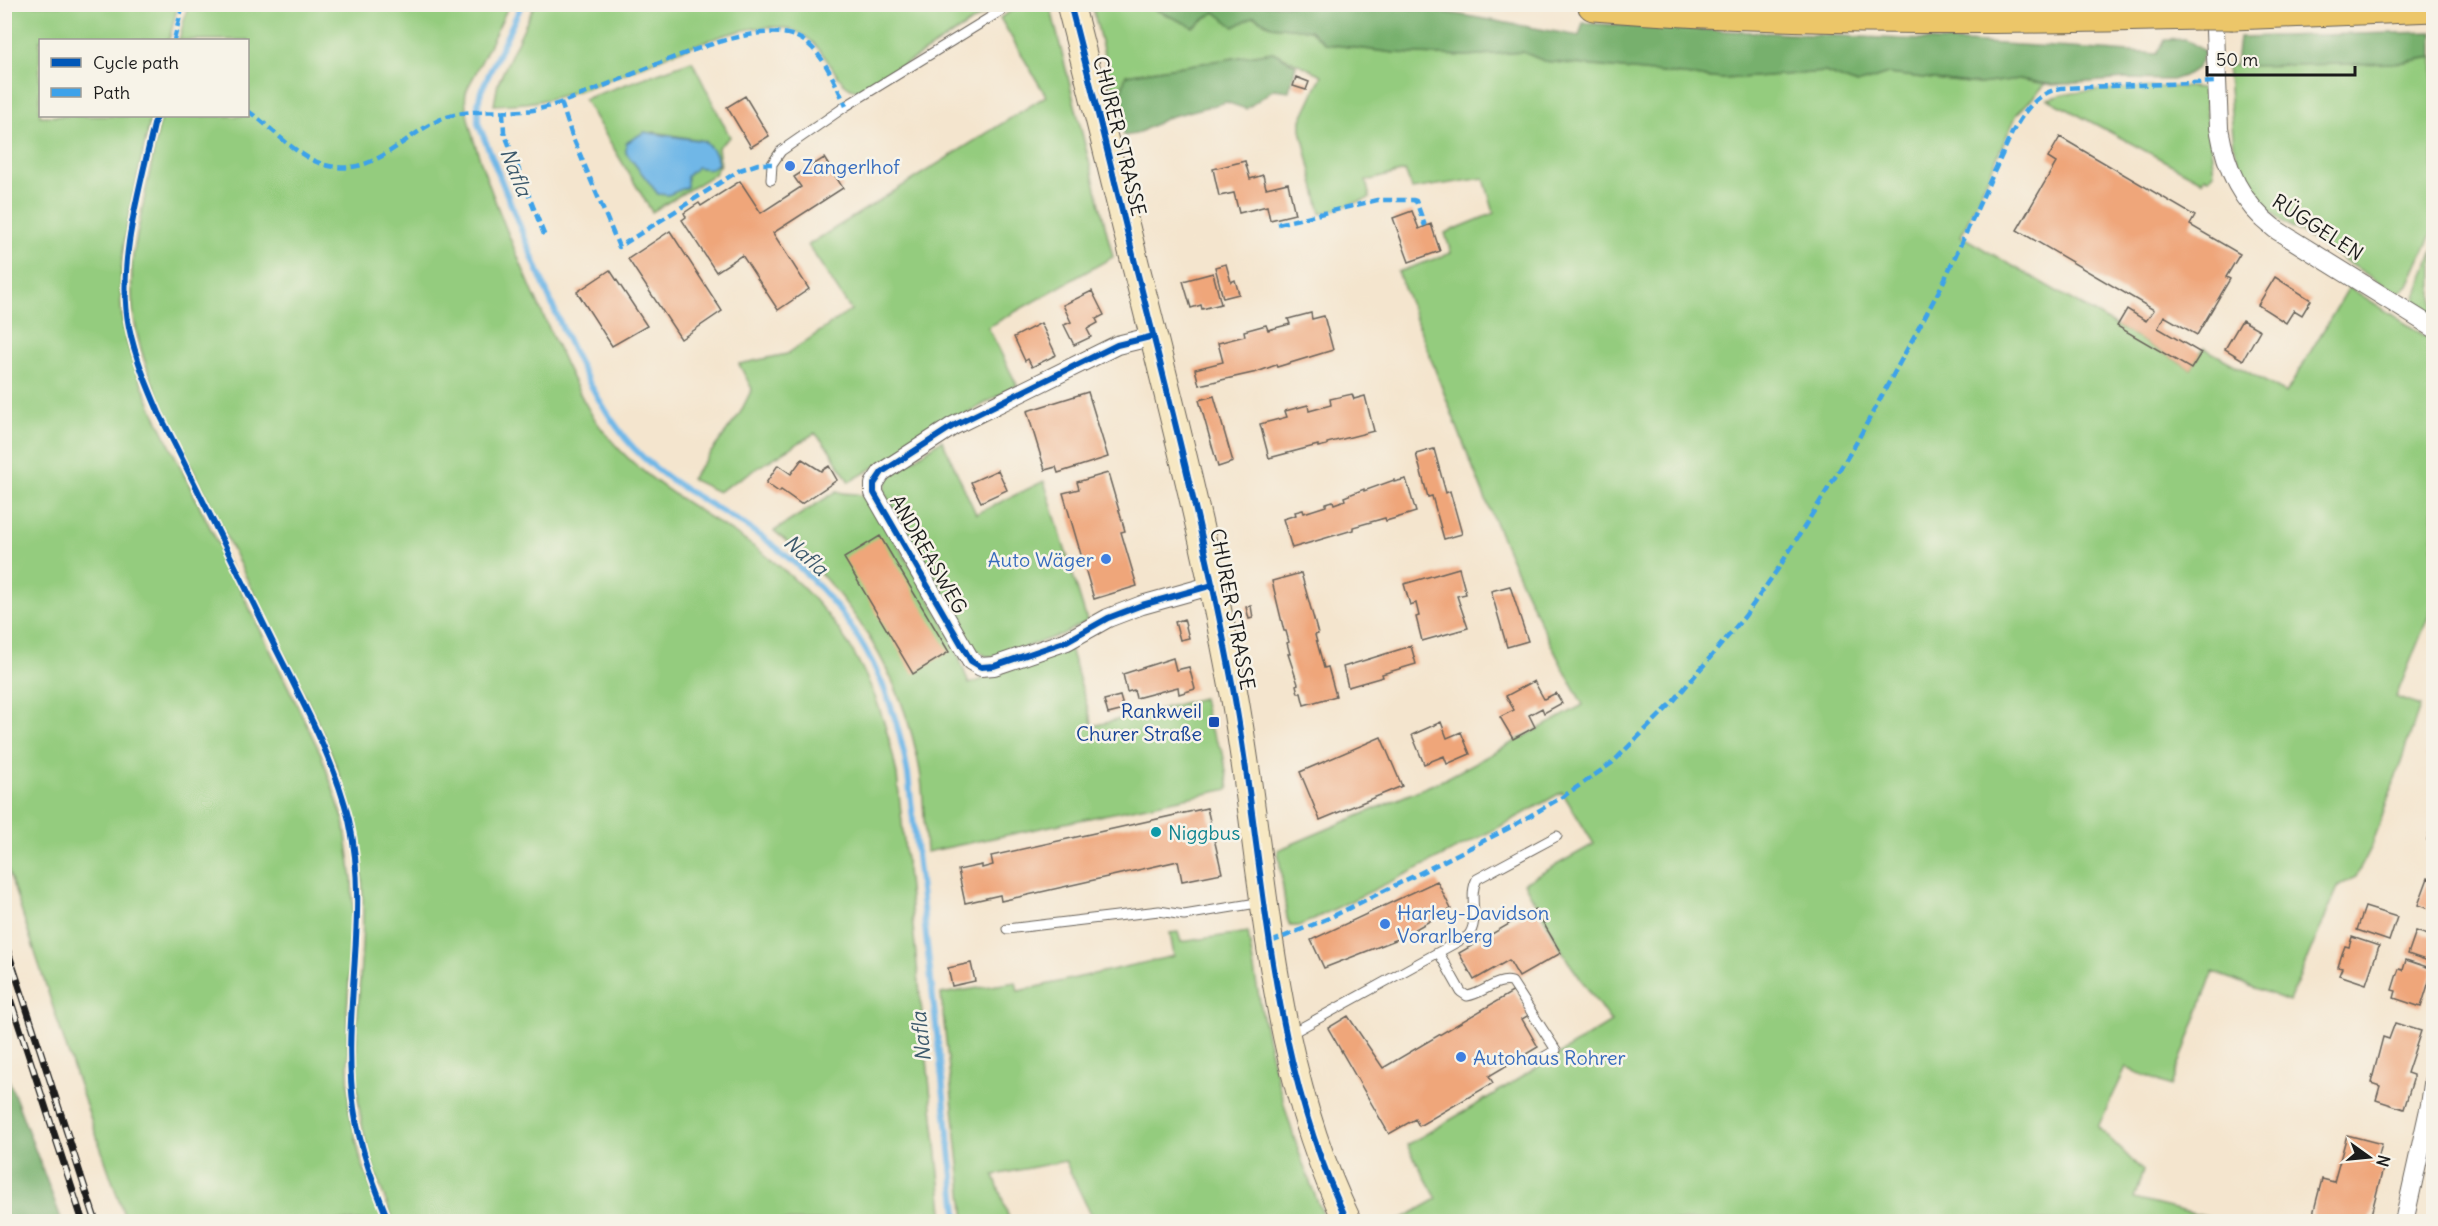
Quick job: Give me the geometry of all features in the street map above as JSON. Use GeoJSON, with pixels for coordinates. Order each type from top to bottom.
{"type":"FeatureCollection","features":[{"type":"Feature","properties":{"kind":"highway"},"geometry":{"type":"LineString","coordinates":[[1594,4],[1710,12],[1862,17],[2023,17],[2433,5]]}},
{"type":"Feature","properties":{"kind":"main road","name":"CHURER STRASSE"},"geometry":{"type":"LineString","coordinates":[[1070,4],[1154,336],[1213,585],[1247,772],[1286,1036],[1315,1136],[1348,1221]]}},
{"type":"Feature","properties":{"kind":"street","name":"RÜGGELEN"},"geometry":{"type":"LineString","coordinates":[[2216,10],[2219,128],[2227,163],[2239,190],[2258,215],[2275,229],[2433,328]]}},
{"type":"Feature","properties":{"kind":"street","name":"ANDREASWEG"},"geometry":{"type":"LineString","coordinates":[[1154,336],[1117,345],[953,426],[882,472],[874,484],[874,493],[971,661],[981,667],[994,666],[1067,641],[1108,618],[1142,605],[1213,585]]}},
{"type":"Feature","properties":{"kind":"street"},"geometry":{"type":"LineString","coordinates":[[2404,1221],[2430,1106],[2433,1077]]}},
{"type":"Feature","properties":{"kind":"lane"},"geometry":{"type":"LineString","coordinates":[[771,180],[772,164],[781,150],[846,106],[1012,4]]}},
{"type":"Feature","properties":{"kind":"lane"},"geometry":{"type":"LineString","coordinates":[[1286,1036],[1468,936],[1474,929],[1473,886],[1477,879],[1557,836]]}},
{"type":"Feature","properties":{"kind":"lane"},"geometry":{"type":"LineString","coordinates":[[1006,929],[1159,911],[1184,915],[1265,902]]}},
{"type":"Feature","properties":{"kind":"lane"},"geometry":{"type":"LineString","coordinates":[[1439,953],[1461,992],[1467,996],[1474,995],[1500,982],[1512,982],[1556,1050],[1544,1057]]}},
{"type":"Feature","properties":{"kind":"green space"},"geometry":{"type":"Polygon","coordinates":[[[535,4],[999,5],[902,66],[859,90],[849,87],[841,80],[826,58],[806,37],[792,30],[773,27],[748,29],[712,39],[626,73],[556,97],[528,103],[494,105],[498,83],[535,4]]]}},
{"type":"Feature","properties":{"kind":"green space"},"geometry":{"type":"Polygon","coordinates":[[[4,5],[178,5],[169,39],[39,39],[39,117],[151,117],[123,249],[121,303],[124,329],[133,362],[155,415],[321,754],[344,821],[352,879],[353,913],[347,1013],[349,1109],[361,1161],[385,1221],[126,1221],[5,861],[4,5]]]}},
{"type":"Feature","properties":{"kind":"green space"},"geometry":{"type":"Polygon","coordinates":[[[188,5],[509,5],[467,90],[468,115],[477,151],[513,246],[555,342],[585,403],[613,443],[632,462],[678,497],[743,539],[802,586],[846,640],[863,670],[877,703],[889,737],[897,775],[944,1221],[394,1221],[370,1156],[357,1087],[357,1026],[363,903],[362,873],[352,816],[335,763],[313,712],[164,410],[148,371],[137,335],[132,297],[133,255],[161,117],[249,117],[249,39],[179,39],[188,5]]]}},
{"type":"Feature","properties":{"kind":"green space"},"geometry":{"type":"Polygon","coordinates":[[[1021,5],[1050,5],[1113,257],[988,327],[1017,385],[849,482],[829,449],[815,433],[718,492],[691,479],[739,415],[752,389],[739,364],[787,354],[851,310],[808,245],[1046,96],[1000,18],[1021,5]]]}},
{"type":"Feature","properties":{"kind":"green space"},"geometry":{"type":"Polygon","coordinates":[[[1092,5],[1145,5],[1193,27],[1215,12],[1253,16],[1271,26],[1310,30],[1326,44],[1395,53],[1465,56],[1523,52],[1544,61],[1723,79],[1825,72],[1857,84],[1888,74],[1979,84],[2019,79],[2046,84],[2017,114],[1961,236],[2191,369],[2204,348],[2286,393],[2349,287],[2433,341],[2433,605],[2396,697],[2420,706],[2372,846],[2356,877],[2339,885],[2289,1001],[2213,972],[2171,1086],[2126,1068],[2098,1127],[2143,1171],[2134,1199],[2223,1221],[1398,1221],[1437,1199],[1407,1145],[1611,1022],[1568,961],[1524,883],[1594,844],[1562,792],[1464,845],[1299,926],[1290,926],[1287,918],[1278,850],[1445,779],[1583,705],[1529,600],[1505,546],[1398,272],[1451,253],[1445,233],[1494,213],[1484,178],[1412,189],[1405,171],[1366,181],[1370,198],[1321,214],[1301,130],[1301,120],[1322,75],[1273,52],[1126,75],[1117,107],[1092,5]]]}},
{"type":"Feature","properties":{"kind":"green space"},"geometry":{"type":"Polygon","coordinates":[[[1145,5],[1385,5],[1456,14],[1579,36],[1583,23],[2156,54],[2165,40],[2186,39],[2205,52],[2198,67],[2187,75],[2172,80],[2125,79],[2053,85],[2019,79],[1979,84],[1888,74],[1857,84],[1825,72],[1723,79],[1544,61],[1523,52],[1465,56],[1395,53],[1326,44],[1310,30],[1271,26],[1254,16],[1234,27],[1215,12],[1193,27],[1145,5]]]}},
{"type":"Feature","properties":{"kind":"green space"},"geometry":{"type":"Polygon","coordinates":[[[2433,32],[2433,57],[2398,63],[2250,66],[2236,64],[2239,37],[2433,32]]]}},
{"type":"Feature","properties":{"kind":"green space"},"geometry":{"type":"Polygon","coordinates":[[[1273,52],[1296,65],[1289,91],[1274,89],[1246,109],[1226,102],[1169,117],[1136,134],[1124,136],[1117,107],[1126,75],[1273,52]]]}},
{"type":"Feature","properties":{"kind":"green space"},"geometry":{"type":"Polygon","coordinates":[[[2433,57],[2433,230],[2408,285],[2400,292],[2395,292],[2282,221],[2259,200],[2242,174],[2234,147],[2227,65],[2398,63],[2433,57]]]}},
{"type":"Feature","properties":{"kind":"green space"},"geometry":{"type":"Polygon","coordinates":[[[692,61],[730,137],[718,147],[720,164],[715,174],[652,212],[584,99],[692,61]],[[654,132],[627,143],[658,194],[697,167],[710,169],[718,164],[716,154],[704,141],[654,132]]]}},
{"type":"Feature","properties":{"kind":"green space"},"geometry":{"type":"Polygon","coordinates":[[[2201,88],[2204,91],[2214,173],[2209,178],[2204,177],[2202,181],[2048,99],[2077,93],[2123,89],[2201,88]]]}},
{"type":"Feature","properties":{"kind":"green space"},"geometry":{"type":"Polygon","coordinates":[[[2433,250],[2433,319],[2417,308],[2415,300],[2433,250]]]}},
{"type":"Feature","properties":{"kind":"green space"},"geometry":{"type":"Polygon","coordinates":[[[942,440],[976,514],[1044,481],[1087,621],[1063,634],[997,657],[986,656],[973,647],[884,491],[888,478],[942,440]]]}},
{"type":"Feature","properties":{"kind":"green space"},"geometry":{"type":"Polygon","coordinates":[[[837,491],[863,496],[881,519],[951,637],[969,684],[1070,648],[1093,726],[1203,698],[1209,727],[1223,753],[1229,789],[926,852],[920,771],[901,702],[887,669],[849,608],[801,554],[774,531],[837,491]]]}},
{"type":"Feature","properties":{"kind":"green space"},"geometry":{"type":"Polygon","coordinates":[[[1178,932],[1181,942],[1248,932],[1268,1043],[1277,1079],[1311,1186],[1326,1221],[1094,1221],[1065,1161],[994,1175],[1010,1221],[965,1221],[941,994],[1016,982],[1018,991],[1174,956],[1170,933],[1178,932]]]}},
{"type":"Feature","properties":{"kind":"green space"},"geometry":{"type":"Polygon","coordinates":[[[5,1070],[62,1221],[5,1221],[5,1070]]]}},
{"type":"Feature","properties":{"kind":"water"},"geometry":{"type":"Polygon","coordinates":[[[644,132],[704,141],[716,154],[718,164],[710,169],[697,167],[687,176],[687,187],[668,195],[658,194],[626,153],[626,143],[644,132]]]}},
{"type":"Feature","properties":{"kind":"building"},"geometry":{"type":"Polygon","coordinates":[[[1296,77],[1309,82],[1306,90],[1293,86],[1296,77]]]}},
{"type":"Feature","properties":{"kind":"building"},"geometry":{"type":"Polygon","coordinates":[[[745,96],[769,136],[751,147],[727,107],[745,96]]]}},
{"type":"Feature","properties":{"kind":"building"},"geometry":{"type":"Polygon","coordinates":[[[2060,137],[2195,216],[2190,225],[2240,254],[2226,277],[2230,279],[2197,335],[2164,316],[2158,328],[2201,353],[2191,369],[2117,326],[2127,309],[2146,321],[2154,310],[2017,230],[2056,163],[2048,158],[2060,137]]]}},
{"type":"Feature","properties":{"kind":"building"},"geometry":{"type":"Polygon","coordinates":[[[824,158],[843,188],[773,233],[809,289],[778,310],[742,255],[716,272],[682,220],[686,217],[684,213],[699,203],[701,206],[740,181],[761,213],[801,187],[794,177],[824,158]]]}},
{"type":"Feature","properties":{"kind":"building"},"geometry":{"type":"Polygon","coordinates":[[[1245,161],[1250,179],[1263,175],[1266,188],[1288,183],[1295,214],[1270,220],[1267,206],[1239,213],[1234,193],[1219,196],[1213,169],[1245,161]]]}},
{"type":"Feature","properties":{"kind":"building"},"geometry":{"type":"Polygon","coordinates":[[[1412,211],[1419,229],[1431,224],[1440,251],[1409,262],[1393,218],[1412,211]]]}},
{"type":"Feature","properties":{"kind":"building"},"geometry":{"type":"Polygon","coordinates":[[[670,231],[722,311],[681,339],[628,259],[670,231]]]}},
{"type":"Feature","properties":{"kind":"building"},"geometry":{"type":"Polygon","coordinates":[[[1226,264],[1231,282],[1235,280],[1239,294],[1223,298],[1215,267],[1226,264]]]}},
{"type":"Feature","properties":{"kind":"building"},"geometry":{"type":"Polygon","coordinates":[[[610,270],[647,326],[612,346],[577,292],[610,270]]]}},
{"type":"Feature","properties":{"kind":"building"},"geometry":{"type":"Polygon","coordinates":[[[1213,273],[1221,304],[1202,309],[1201,305],[1191,308],[1183,281],[1213,273]]]}},
{"type":"Feature","properties":{"kind":"building"},"geometry":{"type":"Polygon","coordinates":[[[2275,277],[2311,300],[2302,315],[2294,310],[2286,323],[2258,305],[2275,277]]]}},
{"type":"Feature","properties":{"kind":"building"},"geometry":{"type":"Polygon","coordinates":[[[1092,291],[1104,315],[1096,319],[1098,323],[1087,329],[1091,337],[1074,345],[1064,325],[1071,322],[1063,305],[1092,291]]]}},
{"type":"Feature","properties":{"kind":"building"},"geometry":{"type":"Polygon","coordinates":[[[1311,313],[1312,319],[1324,316],[1333,350],[1277,367],[1276,365],[1257,372],[1199,385],[1195,369],[1223,362],[1218,343],[1245,336],[1244,331],[1266,325],[1268,330],[1290,324],[1288,319],[1311,313]]]}},
{"type":"Feature","properties":{"kind":"building"},"geometry":{"type":"Polygon","coordinates":[[[2242,320],[2260,330],[2243,360],[2225,349],[2242,320]]]}},
{"type":"Feature","properties":{"kind":"building"},"geometry":{"type":"Polygon","coordinates":[[[1041,323],[1056,355],[1032,367],[1028,359],[1025,361],[1014,337],[1041,323]]]}},
{"type":"Feature","properties":{"kind":"building"},"geometry":{"type":"Polygon","coordinates":[[[1088,392],[1108,457],[1058,473],[1056,467],[1045,470],[1027,411],[1088,392]]]}},
{"type":"Feature","properties":{"kind":"building"},"geometry":{"type":"Polygon","coordinates":[[[1352,394],[1354,399],[1365,396],[1374,431],[1327,443],[1327,445],[1318,447],[1318,445],[1269,458],[1260,424],[1287,417],[1285,411],[1308,405],[1309,411],[1331,405],[1330,399],[1352,394]]]}},
{"type":"Feature","properties":{"kind":"building"},"geometry":{"type":"Polygon","coordinates":[[[1214,396],[1233,462],[1218,467],[1199,400],[1214,396]]]}},
{"type":"Feature","properties":{"kind":"building"},"geometry":{"type":"Polygon","coordinates":[[[1434,449],[1446,493],[1450,491],[1462,534],[1444,539],[1432,496],[1428,497],[1416,454],[1434,449]]]}},
{"type":"Feature","properties":{"kind":"building"},"geometry":{"type":"Polygon","coordinates":[[[802,459],[821,471],[829,466],[837,480],[801,504],[766,483],[778,465],[791,474],[802,459]]]}},
{"type":"Feature","properties":{"kind":"building"},"geometry":{"type":"Polygon","coordinates":[[[998,470],[1007,490],[981,502],[971,482],[998,470]]]}},
{"type":"Feature","properties":{"kind":"building","name":"Auto Wäger"},"geometry":{"type":"Polygon","coordinates":[[[1108,473],[1125,531],[1121,532],[1137,586],[1094,599],[1063,493],[1079,489],[1077,482],[1108,473]]]}},
{"type":"Feature","properties":{"kind":"building"},"geometry":{"type":"Polygon","coordinates":[[[1406,479],[1416,512],[1386,521],[1385,518],[1353,527],[1353,530],[1292,548],[1283,519],[1296,515],[1295,512],[1303,510],[1304,513],[1326,506],[1326,503],[1333,501],[1334,504],[1345,500],[1344,497],[1364,489],[1364,491],[1394,480],[1394,482],[1406,479]]]}},
{"type":"Feature","properties":{"kind":"building"},"geometry":{"type":"Polygon","coordinates":[[[880,536],[949,652],[913,674],[844,558],[880,536]]]}},
{"type":"Feature","properties":{"kind":"building"},"geometry":{"type":"Polygon","coordinates":[[[1459,568],[1466,594],[1457,596],[1468,628],[1422,641],[1416,617],[1419,616],[1416,603],[1410,605],[1404,584],[1459,568]]]}},
{"type":"Feature","properties":{"kind":"building"},"geometry":{"type":"Polygon","coordinates":[[[1301,573],[1318,634],[1315,635],[1324,668],[1328,667],[1336,696],[1304,705],[1301,693],[1298,693],[1296,685],[1298,684],[1288,654],[1290,654],[1287,643],[1289,642],[1286,631],[1284,631],[1272,581],[1301,573]]]}},
{"type":"Feature","properties":{"kind":"building"},"geometry":{"type":"Polygon","coordinates":[[[1510,586],[1528,641],[1507,647],[1491,591],[1510,586]]]}},
{"type":"Feature","properties":{"kind":"building"},"geometry":{"type":"Polygon","coordinates":[[[1251,606],[1253,618],[1249,619],[1246,607],[1251,606]]]}},
{"type":"Feature","properties":{"kind":"building"},"geometry":{"type":"Polygon","coordinates":[[[1184,619],[1189,638],[1180,640],[1175,622],[1184,619]]]}},
{"type":"Feature","properties":{"kind":"building"},"geometry":{"type":"Polygon","coordinates":[[[1411,646],[1416,664],[1348,687],[1343,667],[1411,646]]]}},
{"type":"Feature","properties":{"kind":"building"},"geometry":{"type":"Polygon","coordinates":[[[1173,658],[1176,670],[1189,667],[1195,689],[1179,694],[1178,687],[1136,698],[1134,690],[1127,692],[1123,674],[1173,658]]]}},
{"type":"Feature","properties":{"kind":"building"},"geometry":{"type":"Polygon","coordinates":[[[1534,681],[1544,699],[1556,693],[1562,703],[1544,713],[1542,708],[1529,715],[1535,727],[1513,739],[1500,717],[1514,710],[1506,696],[1534,681]]]}},
{"type":"Feature","properties":{"kind":"building"},"geometry":{"type":"Polygon","coordinates":[[[1120,696],[1124,710],[1108,714],[1104,700],[1120,696]]]}},
{"type":"Feature","properties":{"kind":"building"},"geometry":{"type":"Polygon","coordinates":[[[1441,722],[1447,738],[1461,732],[1470,754],[1447,764],[1444,756],[1424,764],[1412,735],[1441,722]]]}},
{"type":"Feature","properties":{"kind":"building"},"geometry":{"type":"Polygon","coordinates":[[[1381,737],[1402,786],[1320,820],[1300,772],[1381,737]]]}},
{"type":"Feature","properties":{"kind":"building"},"geometry":{"type":"Polygon","coordinates":[[[2434,739],[2434,760],[2426,757],[2434,739]]]}},
{"type":"Feature","properties":{"kind":"building","name":"Niggbus"},"geometry":{"type":"Polygon","coordinates":[[[1207,808],[1222,873],[1182,881],[1178,861],[1001,901],[1000,895],[965,903],[958,870],[993,865],[991,856],[1207,808]]]}},
{"type":"Feature","properties":{"kind":"building"},"geometry":{"type":"Polygon","coordinates":[[[2434,814],[2434,841],[2427,840],[2434,814]]]}},
{"type":"Feature","properties":{"kind":"building"},"geometry":{"type":"Polygon","coordinates":[[[2428,878],[2434,881],[2434,911],[2418,905],[2428,878]]]}},
{"type":"Feature","properties":{"kind":"building","name":"Harley-Davidson Vorarlberg"},"geometry":{"type":"Polygon","coordinates":[[[1437,881],[1451,909],[1398,939],[1324,968],[1311,940],[1437,881]]]}},
{"type":"Feature","properties":{"kind":"building"},"geometry":{"type":"Polygon","coordinates":[[[2365,907],[2397,917],[2389,941],[2357,930],[2365,907]]]}},
{"type":"Feature","properties":{"kind":"building"},"geometry":{"type":"Polygon","coordinates":[[[1535,909],[1561,953],[1519,977],[1509,960],[1474,980],[1459,953],[1535,909]]]}},
{"type":"Feature","properties":{"kind":"building"},"geometry":{"type":"Polygon","coordinates":[[[2416,931],[2434,937],[2434,963],[2408,954],[2416,931]]]}},
{"type":"Feature","properties":{"kind":"building"},"geometry":{"type":"Polygon","coordinates":[[[2352,937],[2379,946],[2366,984],[2339,975],[2342,968],[2338,967],[2342,954],[2345,946],[2349,947],[2352,937]]]}},
{"type":"Feature","properties":{"kind":"building"},"geometry":{"type":"Polygon","coordinates":[[[2406,960],[2433,969],[2421,1007],[2394,998],[2396,991],[2392,990],[2396,977],[2399,969],[2403,970],[2406,960]]]}},
{"type":"Feature","properties":{"kind":"building"},"geometry":{"type":"Polygon","coordinates":[[[971,963],[975,981],[952,986],[948,968],[971,963]]]}},
{"type":"Feature","properties":{"kind":"building","name":"Autohaus Rohrer"},"geometry":{"type":"Polygon","coordinates":[[[1514,991],[1529,1015],[1522,1019],[1538,1047],[1489,1076],[1493,1083],[1419,1126],[1415,1119],[1389,1134],[1328,1028],[1348,1016],[1383,1068],[1514,991]]]}},
{"type":"Feature","properties":{"kind":"building"},"geometry":{"type":"Polygon","coordinates":[[[2395,1023],[2421,1031],[2407,1073],[2413,1075],[2413,1080],[2404,1109],[2376,1100],[2380,1086],[2371,1083],[2383,1037],[2389,1039],[2395,1023]]]}},
{"type":"Feature","properties":{"kind":"building"},"geometry":{"type":"Polygon","coordinates":[[[2347,1135],[2382,1144],[2377,1163],[2384,1165],[2369,1222],[2324,1222],[2312,1218],[2322,1179],[2334,1182],[2347,1135]]]}},
{"type":"Feature","properties":{"kind":"waterway","name":"Nafla"},"geometry":{"type":"LineString","coordinates":[[522,4],[481,91],[478,123],[555,311],[586,377],[625,438],[652,465],[683,488],[749,528],[781,551],[809,577],[856,633],[874,665],[888,699],[900,735],[908,774],[958,1222]]}},
{"type":"Feature","properties":{"kind":"railway"},"geometry":{"type":"LineString","coordinates":[[4,939],[96,1222]]}},
{"type":"Feature","properties":{"kind":"railway"},"geometry":{"type":"LineString","coordinates":[[4,980],[83,1222]]}},
{"type":"Feature","properties":{"kind":"marked path"},"geometry":{"type":"LineString","coordinates":[[174,39],[183,4]]}},
{"type":"Feature","properties":{"kind":"marked path"},"geometry":{"type":"LineString","coordinates":[[249,112],[310,159],[335,167],[351,167],[379,158],[430,124],[456,114],[543,108],[709,45],[743,36],[773,33],[797,37],[814,49],[827,67],[846,106]]}},
{"type":"Feature","properties":{"kind":"marked path"},"geometry":{"type":"LineString","coordinates":[[1271,942],[1329,918],[1428,869],[1511,827],[1564,796],[1612,763],[1672,703],[1745,616],[1780,566],[1855,445],[1942,285],[2012,133],[2037,99],[2061,88],[2217,82]]}},
{"type":"Feature","properties":{"kind":"marked path"},"geometry":{"type":"LineString","coordinates":[[561,102],[571,133],[619,247],[740,170],[758,164],[772,164]]}},
{"type":"Feature","properties":{"kind":"marked path"},"geometry":{"type":"LineString","coordinates":[[503,112],[504,132],[545,237]]}},
{"type":"Feature","properties":{"kind":"marked path"},"geometry":{"type":"LineString","coordinates":[[1278,224],[1377,200],[1413,200],[1416,201],[1425,226]]}},
{"type":"Feature","properties":{"kind":"cycle path"},"geometry":{"type":"LineString","coordinates":[[1070,4],[1175,422],[1211,578],[1232,683],[1284,1025],[1300,1092],[1321,1158],[1348,1222]]}},
{"type":"Feature","properties":{"kind":"cycle path"},"geometry":{"type":"LineString","coordinates":[[156,117],[128,248],[126,302],[129,327],[138,360],[159,413],[306,709],[343,797],[355,856],[357,892],[350,1037],[354,1109],[364,1153],[389,1222]]}},
{"type":"Feature","properties":{"kind":"cycle path"},"geometry":{"type":"LineString","coordinates":[[1154,336],[1117,345],[953,426],[882,472],[874,484],[874,493],[971,661],[981,667],[994,666],[1067,641],[1108,618],[1142,605],[1213,585]]}},
{"type":"Feature","properties":{"kind":"place","name":"Zangerlhof"},"geometry":{"type":"Point","coordinates":[790,166]}},
{"type":"Feature","properties":{"kind":"place","name":"Auto Wäger"},"geometry":{"type":"Point","coordinates":[1106,559]}},
{"type":"Feature","properties":{"kind":"place","name":"Rankweil Churer Straße"},"geometry":{"type":"Point","coordinates":[1214,722]}},
{"type":"Feature","properties":{"kind":"place","name":"Niggbus"},"geometry":{"type":"Point","coordinates":[1156,832]}},
{"type":"Feature","properties":{"kind":"place","name":"Harley-Davidson Vorarlberg"},"geometry":{"type":"Point","coordinates":[1385,924]}},
{"type":"Feature","properties":{"kind":"place","name":"Autohaus Rohrer"},"geometry":{"type":"Point","coordinates":[1461,1057]}}]}
